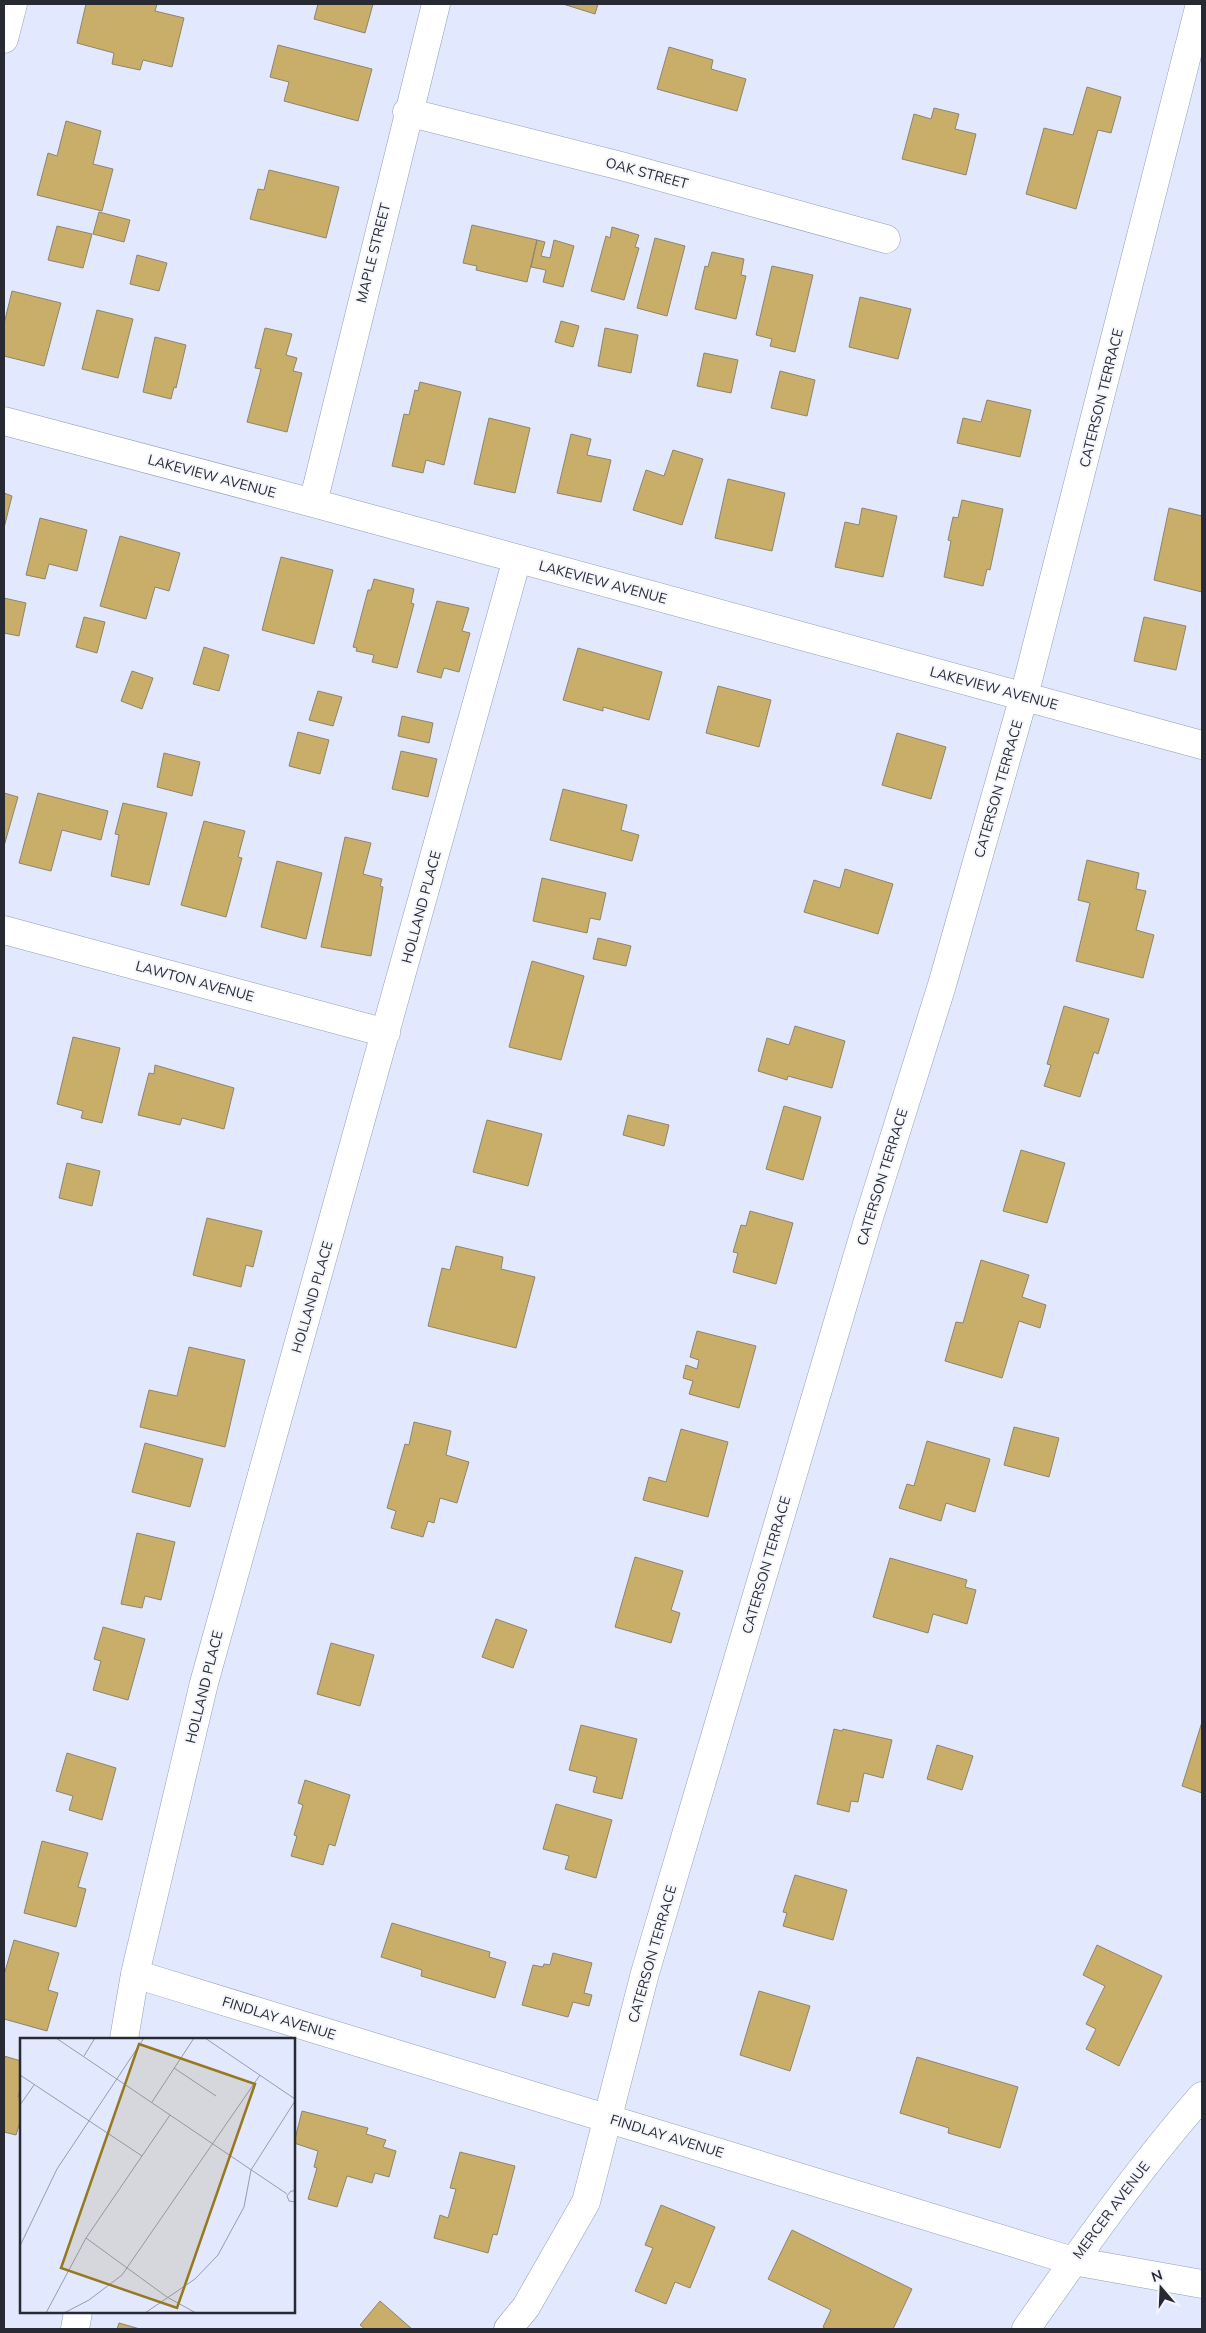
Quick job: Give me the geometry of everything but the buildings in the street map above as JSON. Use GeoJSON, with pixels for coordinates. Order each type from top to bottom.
{"type":"FeatureCollection","features":[{"type":"Feature","properties":{"kind":"street"},"geometry":{"type":"LineString","coordinates":[[4,39],[13,4]]}},
{"type":"Feature","properties":{"kind":"street","name":"MAPLE STREET"},"geometry":{"type":"LineString","coordinates":[[313,502],[436,4]]}},
{"type":"Feature","properties":{"kind":"street","name":"CATERSON TERRACE"},"geometry":{"type":"LineString","coordinates":[[508,2329],[526,2307],[586,2202],[645,1973],[867,1224],[942,985],[1024,696],[1200,4]]}},
{"type":"Feature","properties":{"kind":"street","name":"OAK STREET"},"geometry":{"type":"LineString","coordinates":[[408,112],[621,166],[886,239]]}},
{"type":"Feature","properties":{"kind":"street","name":"LAKEVIEW AVENUE"},"geometry":{"type":"LineString","coordinates":[[4,421],[313,502],[1202,745]]}},
{"type":"Feature","properties":{"kind":"street","name":"HOLLAND PLACE"},"geometry":{"type":"LineString","coordinates":[[124,2038],[135,1974],[204,1682],[517,559]]}},
{"type":"Feature","properties":{"kind":"street","name":"LAWTON AVENUE"},"geometry":{"type":"LineString","coordinates":[[4,930],[386,1033]]}},
{"type":"Feature","properties":{"kind":"street","name":"FINDLAY AVENUE"},"geometry":{"type":"LineString","coordinates":[[135,1974],[1073,2262],[1202,2284]]}},
{"type":"Feature","properties":{"kind":"street","name":"MERCER AVENUE"},"geometry":{"type":"LineString","coordinates":[[1026,2329],[1073,2262],[1169,2134],[1202,2096]]}},
{"type":"Feature","properties":{"kind":"street"},"geometry":{"type":"LineString","coordinates":[[75,2329],[78,2313]]}}]}
